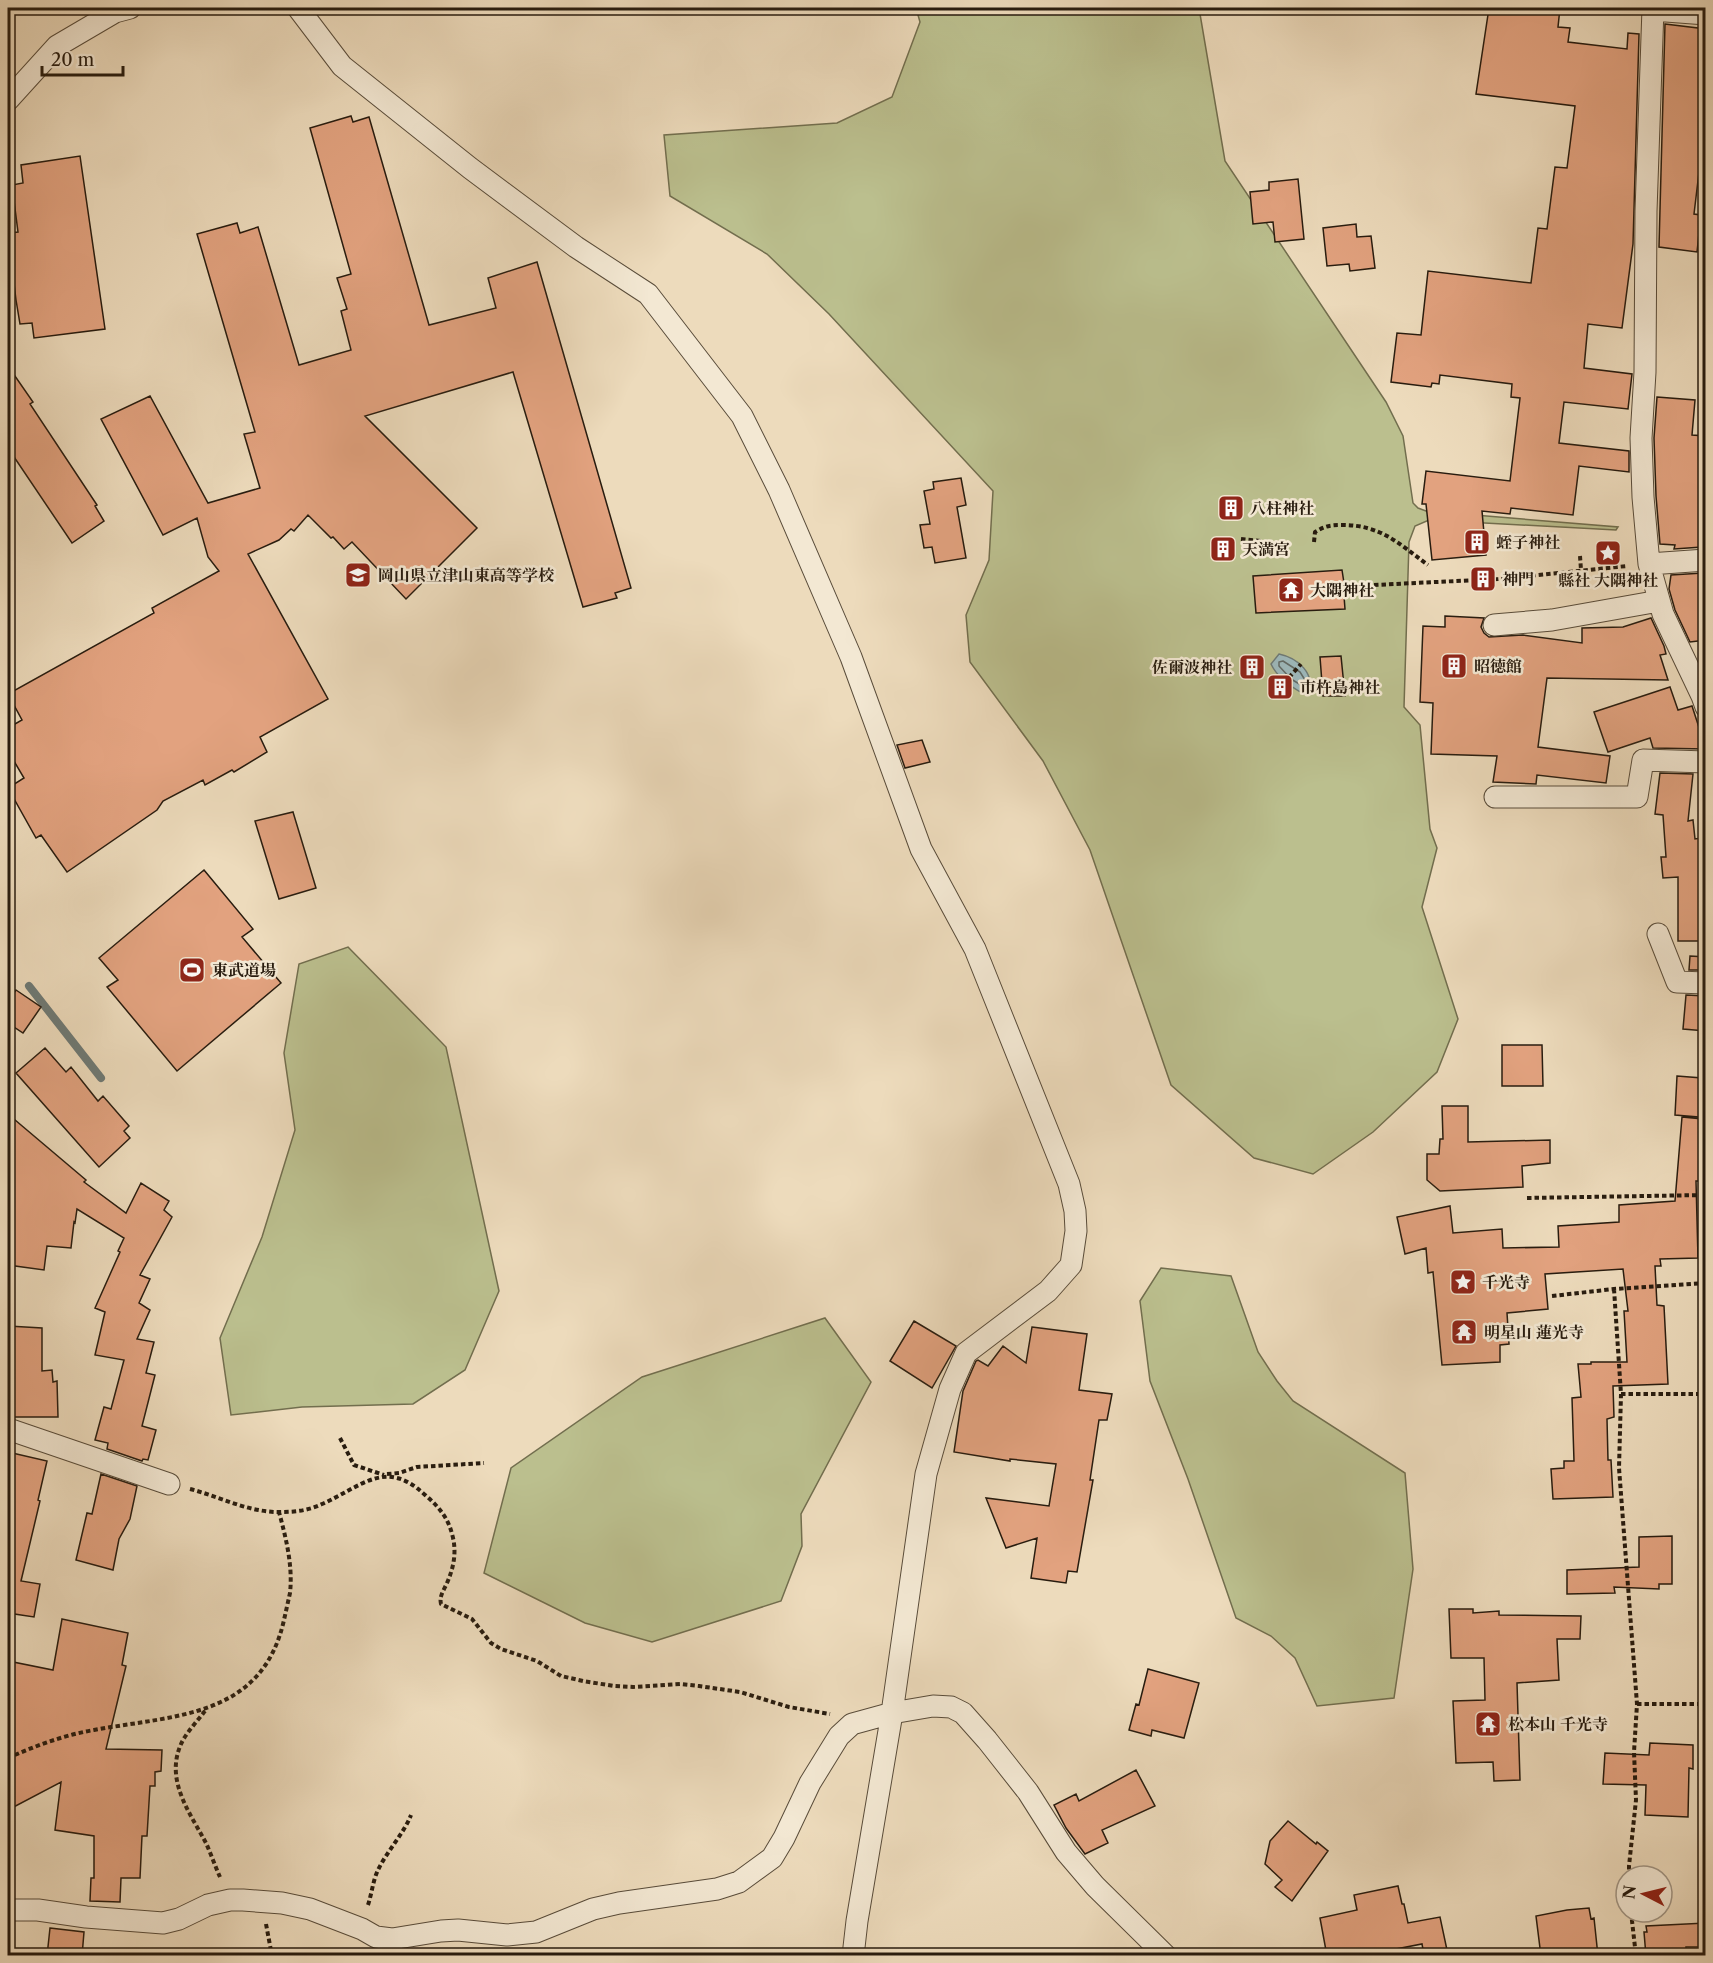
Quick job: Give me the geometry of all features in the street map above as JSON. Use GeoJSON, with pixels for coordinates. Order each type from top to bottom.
{"type":"FeatureCollection","features":[{"type":"Feature","properties":{"kind":"street"},"geometry":{"type":"LineString","coordinates":[[8,100],[57,46],[115,12],[130,8]]}},
{"type":"Feature","properties":{"kind":"street"},"geometry":{"type":"LineString","coordinates":[[298,8],[342,66],[470,168],[549,227],[648,294],[742,416],[778,490],[851,657],[921,849],[975,949],[1070,1184],[1076,1231],[1071,1265],[1048,1292],[966,1353],[950,1389],[926,1474],[892,1713],[853,1956]]}},
{"type":"Feature","properties":{"kind":"street"},"geometry":{"type":"LineString","coordinates":[[1706,14],[1653,9],[1646,212],[1645,372],[1641,438],[1649,564],[1663,614],[1706,707]]}},
{"type":"Feature","properties":{"kind":"street"},"geometry":{"type":"LineString","coordinates":[[1649,564],[1706,560]]}},
{"type":"Feature","properties":{"kind":"street"},"geometry":{"type":"LineString","coordinates":[[1494,625],[1552,620],[1659,601]]}},
{"type":"Feature","properties":{"kind":"street"},"geometry":{"type":"LineString","coordinates":[[1495,797],[1637,797],[1643,760],[1706,762]]}},
{"type":"Feature","properties":{"kind":"street"},"geometry":{"type":"LineString","coordinates":[[1658,934],[1677,982],[1706,983]]}},
{"type":"Feature","properties":{"kind":"street"},"geometry":{"type":"LineString","coordinates":[[8,1429],[169,1484]]}},
{"type":"Feature","properties":{"kind":"street"},"geometry":{"type":"LineString","coordinates":[[8,1910],[38,1910],[86,1917],[163,1923],[179,1919],[208,1905],[230,1900],[282,1903],[310,1909],[362,1929],[376,1937],[392,1939],[458,1930],[520,1935],[536,1932],[593,1909],[717,1889],[739,1882],[772,1858],[810,1783],[839,1736],[852,1724],[892,1713],[933,1706],[951,1707],[963,1713],[1028,1792],[1066,1852],[1095,1886],[1166,1956]]}},
{"type":"Feature","properties":{"kind":"path"},"geometry":{"type":"LineString","coordinates":[[1314,542],[1315,532],[1326,525],[1359,525],[1381,531],[1428,565]]}},
{"type":"Feature","properties":{"kind":"path"},"geometry":{"type":"LineString","coordinates":[[1241,539],[1261,541]]}},
{"type":"Feature","properties":{"kind":"path"},"geometry":{"type":"LineString","coordinates":[[1580,556],[1581,570]]}},
{"type":"Feature","properties":{"kind":"path"},"geometry":{"type":"LineString","coordinates":[[1374,585],[1498,579],[1649,564]]}},
{"type":"Feature","properties":{"kind":"path"},"geometry":{"type":"LineString","coordinates":[[1284,683],[1301,664]]}},
{"type":"Feature","properties":{"kind":"path"},"geometry":{"type":"LineString","coordinates":[[1527,1198],[1706,1195]]}},
{"type":"Feature","properties":{"kind":"path"},"geometry":{"type":"LineString","coordinates":[[1552,1296],[1706,1282]]}},
{"type":"Feature","properties":{"kind":"path"},"geometry":{"type":"LineString","coordinates":[[1614,1289],[1621,1394],[1619,1468],[1637,1704],[1634,1752],[1636,1800],[1629,1864]]}},
{"type":"Feature","properties":{"kind":"path"},"geometry":{"type":"LineString","coordinates":[[1621,1394],[1706,1394]]}},
{"type":"Feature","properties":{"kind":"path"},"geometry":{"type":"LineString","coordinates":[[340,1438],[354,1465],[400,1478],[419,1489],[438,1506],[452,1531],[456,1549],[448,1581],[440,1599],[441,1604],[472,1618],[491,1642],[501,1649],[537,1661],[561,1676],[583,1681],[633,1687],[680,1684],[699,1686],[740,1692],[789,1707],[850,1715],[865,1720]]}},
{"type":"Feature","properties":{"kind":"path"},"geometry":{"type":"LineString","coordinates":[[169,1484],[193,1489],[257,1511],[304,1511],[321,1505],[367,1480],[385,1475],[417,1467],[484,1463]]}},
{"type":"Feature","properties":{"kind":"path"},"geometry":{"type":"LineString","coordinates":[[8,1758],[36,1745],[91,1731],[206,1710],[234,1696],[257,1677],[279,1639],[290,1592],[289,1559],[279,1512]]}},
{"type":"Feature","properties":{"kind":"path"},"geometry":{"type":"LineString","coordinates":[[1637,1704],[1706,1704]]}},
{"type":"Feature","properties":{"kind":"path"},"geometry":{"type":"LineString","coordinates":[[206,1710],[183,1741],[177,1760],[177,1784],[184,1806],[206,1844],[230,1900]]}},
{"type":"Feature","properties":{"kind":"path"},"geometry":{"type":"LineString","coordinates":[[362,1929],[378,1871],[411,1815]]}},
{"type":"Feature","properties":{"kind":"path"},"geometry":{"type":"LineString","coordinates":[[1632,1924],[1636,1956]]}},
{"type":"Feature","properties":{"kind":"green space"},"geometry":{"type":"Polygon","coordinates":[[[916,8],[1199,8],[1225,161],[1386,402],[1403,436],[1413,503],[1426,511],[1618,527],[1616,530],[1429,520],[1415,526],[1409,542],[1404,707],[1420,725],[1430,829],[1437,848],[1422,907],[1458,1019],[1437,1072],[1373,1132],[1313,1174],[1254,1158],[1171,1085],[1090,850],[1043,761],[970,662],[966,615],[989,560],[993,491],[829,314],[767,254],[670,196],[664,135],[837,123],[892,97],[920,22],[916,8]]]}},
{"type":"Feature","properties":{"kind":"green space"},"geometry":{"type":"Polygon","coordinates":[[[348,947],[446,1047],[499,1291],[465,1370],[413,1404],[302,1407],[231,1415],[220,1338],[262,1237],[295,1130],[284,1053],[299,964],[348,947]]]}},
{"type":"Feature","properties":{"kind":"green space"},"geometry":{"type":"Polygon","coordinates":[[[1161,1268],[1231,1276],[1258,1352],[1293,1401],[1405,1473],[1413,1569],[1394,1698],[1317,1706],[1295,1658],[1271,1636],[1236,1618],[1188,1479],[1150,1381],[1140,1301],[1161,1268]]]}},
{"type":"Feature","properties":{"kind":"green space"},"geometry":{"type":"Polygon","coordinates":[[[825,1318],[871,1382],[801,1514],[802,1546],[781,1601],[652,1642],[585,1623],[484,1573],[511,1468],[642,1377],[825,1318]]]}},
{"type":"Feature","properties":{"kind":"water"},"geometry":{"type":"Polygon","coordinates":[[[1279,654],[1293,659],[1304,668],[1310,679],[1308,693],[1304,694],[1294,688],[1277,673],[1271,664],[1279,654]]]}},
{"type":"Feature","properties":{"kind":"building"},"geometry":{"type":"Polygon","coordinates":[[[1489,8],[1560,8],[1558,27],[1570,28],[1568,42],[1627,49],[1628,33],[1639,34],[1633,244],[1622,328],[1588,324],[1584,368],[1632,374],[1628,409],[1564,402],[1559,443],[1629,451],[1629,472],[1579,466],[1573,515],[1511,508],[1510,514],[1482,511],[1486,555],[1432,560],[1426,504],[1422,504],[1426,471],[1510,481],[1520,398],[1511,397],[1512,384],[1440,375],[1439,384],[1432,383],[1431,387],[1391,382],[1397,333],[1421,335],[1428,271],[1531,283],[1538,228],[1547,229],[1555,167],[1567,168],[1575,106],[1476,94],[1489,8]]]}},
{"type":"Feature","properties":{"kind":"building"},"geometry":{"type":"Polygon","coordinates":[[[1665,24],[1706,29],[1706,173],[1699,172],[1694,214],[1701,215],[1697,252],[1659,247],[1665,24]]]}},
{"type":"Feature","properties":{"kind":"building"},"geometry":{"type":"Polygon","coordinates":[[[351,116],[353,122],[369,117],[429,325],[496,308],[488,278],[537,262],[631,588],[615,593],[617,598],[583,607],[513,372],[365,416],[477,528],[406,599],[352,542],[344,549],[308,515],[294,531],[291,529],[279,540],[248,554],[328,699],[260,737],[267,752],[234,772],[232,770],[205,785],[203,780],[163,801],[157,810],[67,872],[41,835],[36,838],[8,788],[24,778],[8,751],[8,728],[22,720],[8,694],[154,613],[152,608],[219,571],[208,557],[197,518],[163,535],[101,419],[150,396],[208,503],[260,488],[244,434],[255,432],[197,234],[237,223],[240,233],[258,227],[299,365],[351,350],[341,311],[347,309],[337,278],[351,274],[310,128],[351,116]]]}},
{"type":"Feature","properties":{"kind":"building"},"geometry":{"type":"Polygon","coordinates":[[[80,156],[105,329],[34,338],[32,323],[20,324],[16,300],[8,233],[18,232],[12,185],[23,183],[21,165],[80,156]]]}},
{"type":"Feature","properties":{"kind":"building"},"geometry":{"type":"Polygon","coordinates":[[[1298,179],[1304,239],[1275,242],[1273,222],[1253,224],[1250,192],[1269,190],[1269,182],[1298,179]]]}},
{"type":"Feature","properties":{"kind":"building"},"geometry":{"type":"Polygon","coordinates":[[[1356,224],[1357,237],[1371,236],[1375,268],[1350,271],[1349,264],[1327,266],[1323,228],[1356,224]]]}},
{"type":"Feature","properties":{"kind":"building"},"geometry":{"type":"Polygon","coordinates":[[[8,366],[33,402],[30,404],[97,505],[95,506],[104,521],[72,543],[8,448],[8,366]]]}},
{"type":"Feature","properties":{"kind":"building"},"geometry":{"type":"Polygon","coordinates":[[[1657,397],[1695,400],[1692,435],[1706,436],[1702,547],[1674,549],[1675,545],[1660,544],[1654,438],[1657,397]]]}},
{"type":"Feature","properties":{"kind":"building"},"geometry":{"type":"Polygon","coordinates":[[[961,478],[966,505],[957,507],[966,558],[935,563],[932,547],[924,548],[920,525],[930,524],[924,491],[934,489],[933,482],[961,478]]]}},
{"type":"Feature","properties":{"kind":"building"},"geometry":{"type":"Polygon","coordinates":[[[1342,570],[1346,596],[1344,596],[1345,609],[1256,613],[1253,576],[1342,570]]]}},
{"type":"Feature","properties":{"kind":"building"},"geometry":{"type":"Polygon","coordinates":[[[1703,573],[1703,575],[1706,574],[1706,640],[1690,642],[1675,610],[1669,589],[1671,575],[1703,573]]]}},
{"type":"Feature","properties":{"kind":"building"},"geometry":{"type":"Polygon","coordinates":[[[1445,616],[1484,618],[1481,627],[1489,637],[1523,635],[1582,643],[1582,628],[1623,627],[1651,618],[1664,646],[1666,654],[1660,655],[1668,680],[1547,678],[1538,747],[1610,756],[1606,783],[1537,775],[1536,784],[1493,782],[1497,756],[1431,754],[1433,703],[1420,702],[1423,626],[1445,627],[1445,616]]]}},
{"type":"Feature","properties":{"kind":"building"},"geometry":{"type":"Polygon","coordinates":[[[1341,656],[1345,696],[1323,696],[1320,657],[1341,656]]]}},
{"type":"Feature","properties":{"kind":"building"},"geometry":{"type":"Polygon","coordinates":[[[1670,687],[1678,710],[1692,706],[1706,749],[1653,748],[1650,738],[1608,752],[1594,712],[1670,687]]]}},
{"type":"Feature","properties":{"kind":"building"},"geometry":{"type":"Polygon","coordinates":[[[922,740],[930,762],[905,768],[897,745],[922,740]]]}},
{"type":"Feature","properties":{"kind":"building"},"geometry":{"type":"Polygon","coordinates":[[[1660,773],[1693,774],[1688,821],[1693,820],[1695,839],[1701,838],[1706,877],[1706,941],[1678,941],[1678,877],[1663,878],[1661,857],[1666,857],[1663,815],[1655,814],[1660,773]]]}},
{"type":"Feature","properties":{"kind":"building"},"geometry":{"type":"Polygon","coordinates":[[[293,812],[316,888],[279,899],[255,821],[293,812]]]}},
{"type":"Feature","properties":{"kind":"building"},"geometry":{"type":"Polygon","coordinates":[[[204,870],[253,929],[242,937],[281,983],[177,1071],[107,987],[118,980],[99,958],[204,870]]]}},
{"type":"Feature","properties":{"kind":"building"},"geometry":{"type":"Polygon","coordinates":[[[1690,956],[1706,957],[1706,970],[1689,970],[1690,956]]]}},
{"type":"Feature","properties":{"kind":"building"},"geometry":{"type":"Polygon","coordinates":[[[16,990],[41,1007],[23,1033],[8,1023],[8,1002],[16,990]]]}},
{"type":"Feature","properties":{"kind":"building"},"geometry":{"type":"Polygon","coordinates":[[[1686,995],[1706,996],[1706,1031],[1683,1029],[1686,995]]]}},
{"type":"Feature","properties":{"kind":"building"},"geometry":{"type":"Polygon","coordinates":[[[1502,1045],[1542,1045],[1543,1086],[1502,1086],[1502,1045]]]}},
{"type":"Feature","properties":{"kind":"building"},"geometry":{"type":"Polygon","coordinates":[[[45,1048],[66,1072],[71,1067],[98,1101],[103,1096],[129,1126],[124,1131],[130,1138],[99,1167],[16,1073],[45,1048]]]}},
{"type":"Feature","properties":{"kind":"building"},"geometry":{"type":"Polygon","coordinates":[[[1677,1076],[1702,1078],[1699,1117],[1675,1115],[1677,1076]]]}},
{"type":"Feature","properties":{"kind":"building"},"geometry":{"type":"Polygon","coordinates":[[[1442,1106],[1468,1106],[1468,1142],[1550,1140],[1550,1163],[1522,1166],[1523,1187],[1440,1191],[1427,1180],[1427,1154],[1439,1154],[1440,1139],[1443,1139],[1442,1106]]]}},
{"type":"Feature","properties":{"kind":"building"},"geometry":{"type":"Polygon","coordinates":[[[8,1114],[86,1180],[84,1182],[126,1213],[141,1183],[169,1201],[164,1210],[172,1217],[140,1275],[150,1279],[139,1303],[150,1310],[137,1339],[154,1342],[146,1373],[155,1375],[142,1426],[156,1430],[148,1460],[143,1459],[142,1461],[107,1449],[108,1443],[95,1440],[104,1407],[111,1409],[124,1360],[95,1355],[105,1312],[95,1308],[124,1238],[77,1209],[71,1248],[47,1246],[44,1270],[8,1265],[14,1196],[8,1189],[8,1114]]]}},
{"type":"Feature","properties":{"kind":"building"},"geometry":{"type":"Polygon","coordinates":[[[1682,1117],[1703,1119],[1701,1140],[1706,1141],[1706,1181],[1696,1181],[1698,1258],[1660,1259],[1661,1266],[1655,1266],[1657,1305],[1664,1306],[1668,1384],[1613,1386],[1614,1417],[1607,1419],[1608,1460],[1611,1460],[1613,1497],[1553,1499],[1551,1469],[1564,1468],[1564,1461],[1574,1461],[1572,1398],[1581,1397],[1578,1364],[1627,1362],[1624,1311],[1628,1311],[1623,1269],[1545,1274],[1548,1309],[1507,1313],[1509,1344],[1500,1345],[1500,1362],[1442,1365],[1433,1272],[1428,1273],[1426,1248],[1405,1254],[1397,1217],[1450,1206],[1453,1233],[1502,1229],[1503,1248],[1559,1247],[1558,1226],[1619,1222],[1619,1205],[1675,1201],[1682,1117]]]}},
{"type":"Feature","properties":{"kind":"building"},"geometry":{"type":"Polygon","coordinates":[[[914,1321],[956,1346],[932,1388],[890,1361],[914,1321]]]}},
{"type":"Feature","properties":{"kind":"building"},"geometry":{"type":"Polygon","coordinates":[[[8,1326],[42,1328],[42,1371],[52,1370],[53,1382],[57,1381],[58,1417],[11,1417],[8,1326]]]}},
{"type":"Feature","properties":{"kind":"building"},"geometry":{"type":"Polygon","coordinates":[[[1032,1327],[1087,1334],[1079,1390],[1112,1394],[1107,1420],[1099,1420],[1090,1480],[1093,1480],[1077,1572],[1068,1571],[1066,1583],[1031,1578],[1037,1538],[1006,1548],[986,1498],[1049,1506],[1056,1464],[1010,1459],[1010,1461],[954,1452],[963,1391],[976,1361],[988,1366],[1003,1346],[1026,1363],[1032,1327]]]}},
{"type":"Feature","properties":{"kind":"building"},"geometry":{"type":"Polygon","coordinates":[[[8,1452],[47,1461],[21,1581],[40,1584],[34,1617],[8,1613],[8,1452]]]}},
{"type":"Feature","properties":{"kind":"building"},"geometry":{"type":"Polygon","coordinates":[[[101,1474],[137,1486],[130,1519],[119,1539],[113,1570],[76,1560],[87,1513],[92,1514],[101,1474]]]}},
{"type":"Feature","properties":{"kind":"building"},"geometry":{"type":"Polygon","coordinates":[[[1672,1536],[1672,1584],[1659,1584],[1659,1589],[1614,1587],[1615,1593],[1567,1594],[1567,1570],[1639,1567],[1639,1537],[1672,1536]]]}},
{"type":"Feature","properties":{"kind":"building"},"geometry":{"type":"Polygon","coordinates":[[[1449,1609],[1473,1609],[1473,1613],[1499,1611],[1499,1615],[1581,1616],[1580,1639],[1557,1639],[1559,1680],[1517,1683],[1520,1780],[1494,1781],[1493,1762],[1456,1763],[1453,1701],[1485,1700],[1484,1658],[1451,1658],[1449,1609]]]}},
{"type":"Feature","properties":{"kind":"building"},"geometry":{"type":"Polygon","coordinates":[[[62,1619],[128,1633],[122,1665],[126,1666],[106,1749],[162,1750],[161,1771],[155,1772],[155,1786],[150,1786],[147,1836],[142,1836],[140,1878],[121,1878],[120,1902],[90,1901],[91,1878],[94,1878],[94,1836],[55,1830],[61,1782],[8,1810],[8,1661],[53,1670],[62,1619]]]}},
{"type":"Feature","properties":{"kind":"building"},"geometry":{"type":"Polygon","coordinates":[[[1148,1669],[1199,1683],[1184,1738],[1152,1730],[1151,1736],[1129,1730],[1136,1704],[1139,1705],[1148,1669]]]}},
{"type":"Feature","properties":{"kind":"building"},"geometry":{"type":"Polygon","coordinates":[[[1650,1743],[1693,1745],[1693,1769],[1689,1768],[1688,1817],[1645,1815],[1646,1785],[1603,1784],[1605,1753],[1649,1755],[1650,1743]]]}},
{"type":"Feature","properties":{"kind":"building"},"geometry":{"type":"Polygon","coordinates":[[[1136,1770],[1155,1806],[1102,1830],[1108,1843],[1085,1854],[1066,1828],[1054,1805],[1076,1794],[1079,1801],[1136,1770]]]}},
{"type":"Feature","properties":{"kind":"building"},"geometry":{"type":"Polygon","coordinates":[[[1288,1821],[1328,1851],[1292,1901],[1275,1887],[1282,1880],[1265,1864],[1270,1841],[1288,1821]]]}},
{"type":"Feature","properties":{"kind":"building"},"geometry":{"type":"Polygon","coordinates":[[[1398,1886],[1408,1923],[1440,1917],[1447,1950],[1424,1955],[1422,1944],[1360,1956],[1327,1956],[1320,1918],[1357,1910],[1354,1895],[1398,1886]]]}},
{"type":"Feature","properties":{"kind":"building"},"geometry":{"type":"Polygon","coordinates":[[[1589,1908],[1591,1919],[1594,1918],[1598,1956],[1541,1956],[1536,1916],[1589,1908]]]}},
{"type":"Feature","properties":{"kind":"building"},"geometry":{"type":"Polygon","coordinates":[[[1706,1923],[1706,1947],[1686,1947],[1686,1956],[1646,1956],[1644,1932],[1647,1932],[1646,1926],[1706,1923]]]}},
{"type":"Feature","properties":{"kind":"building"},"geometry":{"type":"Polygon","coordinates":[[[50,1928],[84,1932],[82,1956],[47,1956],[50,1928]]]}},
{"type":"Feature","properties":{"kind":"waterway"},"geometry":{"type":"LineString","coordinates":[[29,986],[101,1078]]}},
{"type":"Feature","properties":{"kind":"place","name":"八柱神社"},"geometry":{"type":"Point","coordinates":[1231,508]}},
{"type":"Feature","properties":{"kind":"place","name":"蛭子神社"},"geometry":{"type":"Point","coordinates":[1477,542]}},
{"type":"Feature","properties":{"kind":"place","name":"天満宮"},"geometry":{"type":"Point","coordinates":[1223,549]}},
{"type":"Feature","properties":{"kind":"place","name":"縣社 大隅神社"},"geometry":{"type":"Point","coordinates":[1608,553]}},
{"type":"Feature","properties":{"kind":"place","name":"岡山県立津山東高等学校"},"geometry":{"type":"Point","coordinates":[358,575]}},
{"type":"Feature","properties":{"kind":"place","name":"神門"},"geometry":{"type":"Point","coordinates":[1483,579]}},
{"type":"Feature","properties":{"kind":"place","name":"大隅神社"},"geometry":{"type":"Point","coordinates":[1291,590]}},
{"type":"Feature","properties":{"kind":"place","name":"昭徳館"},"geometry":{"type":"Point","coordinates":[1454,666]}},
{"type":"Feature","properties":{"kind":"place","name":"佐爾波神社"},"geometry":{"type":"Point","coordinates":[1252,667]}},
{"type":"Feature","properties":{"kind":"place","name":"市杵島神社"},"geometry":{"type":"Point","coordinates":[1280,687]}},
{"type":"Feature","properties":{"kind":"place","name":"東武道場"},"geometry":{"type":"Point","coordinates":[192,970]}},
{"type":"Feature","properties":{"kind":"place","name":"千光寺"},"geometry":{"type":"Point","coordinates":[1463,1282]}},
{"type":"Feature","properties":{"kind":"place","name":"明星山 蓮光寺"},"geometry":{"type":"Point","coordinates":[1464,1332]}},
{"type":"Feature","properties":{"kind":"place","name":"松本山 千光寺"},"geometry":{"type":"Point","coordinates":[1488,1724]}}]}
